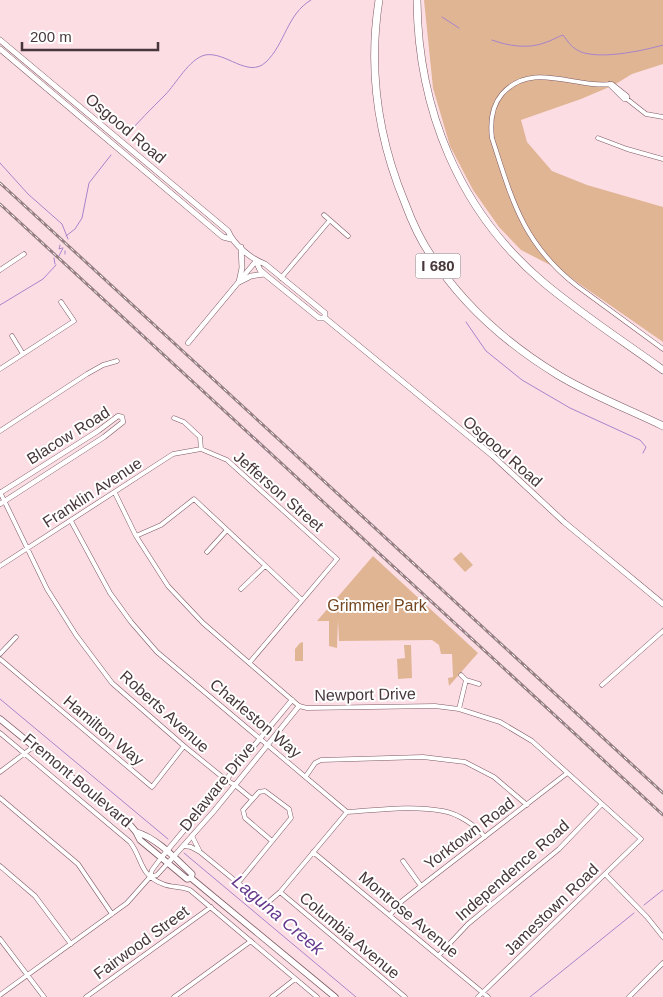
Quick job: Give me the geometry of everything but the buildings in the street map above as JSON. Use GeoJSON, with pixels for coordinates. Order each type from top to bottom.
{"type":"FeatureCollection","features":[{"type":"Feature","properties":{"kind":"highway","name":"I 680"},"geometry":{"type":"LineString","coordinates":[[379,0],[375,80],[382,133],[392,171],[408,212],[431,256],[460,294],[478,313],[530,356],[558,375],[663,426]]}},
{"type":"Feature","properties":{"kind":"highway"},"geometry":{"type":"LineString","coordinates":[[418,0],[420,57],[430,104],[454,168],[478,208],[508,247],[544,282],[663,370]]}},
{"type":"Feature","properties":{"kind":"main road","name":"Osgood Road"},"geometry":{"type":"LineString","coordinates":[[0,40],[192,200],[228,232],[232,239],[256,261],[260,270],[319,318],[325,318],[493,456],[564,522],[663,604]]}},
{"type":"Feature","properties":{"kind":"main road","name":"Osgood Road"},"geometry":{"type":"LineString","coordinates":[[0,50],[223,237],[232,239]]}},
{"type":"Feature","properties":{"kind":"main road"},"geometry":{"type":"LineString","coordinates":[[88,122],[94,119]]}},
{"type":"Feature","properties":{"kind":"main road"},"geometry":{"type":"LineString","coordinates":[[116,146],[121,141]]}},
{"type":"Feature","properties":{"kind":"main road"},"geometry":{"type":"LineString","coordinates":[[169,191],[173,190],[188,200],[192,200]]}},
{"type":"Feature","properties":{"kind":"main road"},"geometry":{"type":"LineString","coordinates":[[239,282],[242,268],[241,247]]}},
{"type":"Feature","properties":{"kind":"main road","name":"Osgood Road"},"geometry":{"type":"LineString","coordinates":[[256,261],[265,264],[325,313],[325,318]]}},
{"type":"Feature","properties":{"kind":"main road"},"geometry":{"type":"LineString","coordinates":[[239,282],[251,276],[265,274]]}},
{"type":"Feature","properties":{"kind":"main road","name":"Fremont Boulevard"},"geometry":{"type":"LineString","coordinates":[[0,719],[136,832],[140,840],[187,880],[191,878]]}},
{"type":"Feature","properties":{"kind":"main road","name":"Fremont Boulevard"},"geometry":{"type":"LineString","coordinates":[[136,832],[145,834],[173,857],[192,874],[191,878],[335,997]]}},
{"type":"Feature","properties":{"kind":"street"},"geometry":{"type":"LineString","coordinates":[[663,117],[646,114],[627,99],[624,99],[611,84],[548,77],[524,79],[514,84],[498,99],[491,118],[492,138],[515,206],[541,252],[563,276],[663,348]]}},
{"type":"Feature","properties":{"kind":"street"},"geometry":{"type":"LineString","coordinates":[[598,138],[627,149],[663,159]]}},
{"type":"Feature","properties":{"kind":"street"},"geometry":{"type":"LineString","coordinates":[[324,214],[348,236]]}},
{"type":"Feature","properties":{"kind":"street"},"geometry":{"type":"LineString","coordinates":[[281,278],[330,220]]}},
{"type":"Feature","properties":{"kind":"street"},"geometry":{"type":"LineString","coordinates":[[0,270],[24,254]]}},
{"type":"Feature","properties":{"kind":"street"},"geometry":{"type":"LineString","coordinates":[[188,343],[256,261]]}},
{"type":"Feature","properties":{"kind":"street"},"geometry":{"type":"LineString","coordinates":[[0,369],[74,321],[60,302]]}},
{"type":"Feature","properties":{"kind":"street"},"geometry":{"type":"LineString","coordinates":[[12,336],[23,354]]}},
{"type":"Feature","properties":{"kind":"street"},"geometry":{"type":"LineString","coordinates":[[0,431],[102,365],[117,362]]}},
{"type":"Feature","properties":{"kind":"street","name":"Blacow Road"},"geometry":{"type":"LineString","coordinates":[[0,493],[98,431],[118,416],[122,417],[123,422],[104,437],[0,504]]}},
{"type":"Feature","properties":{"kind":"street"},"geometry":{"type":"LineString","coordinates":[[174,418],[184,422],[200,437],[201,449]]}},
{"type":"Feature","properties":{"kind":"street","name":"Franklin Avenue"},"geometry":{"type":"LineString","coordinates":[[0,566],[173,454],[201,449]]}},
{"type":"Feature","properties":{"kind":"street","name":"Jefferson Street"},"geometry":{"type":"LineString","coordinates":[[201,449],[227,460],[337,559],[302,600]]}},
{"type":"Feature","properties":{"kind":"street","name":"Roberts Avenue"},"geometry":{"type":"LineString","coordinates":[[0,493],[47,589],[76,635],[112,683],[184,746],[252,798]]}},
{"type":"Feature","properties":{"kind":"street","name":"Newport Drive"},"geometry":{"type":"LineString","coordinates":[[115,493],[136,536],[168,586],[203,624],[250,662],[299,706],[307,708],[435,706],[459,709],[500,722],[532,741],[566,774],[641,839]]}},
{"type":"Feature","properties":{"kind":"street"},"geometry":{"type":"LineString","coordinates":[[136,536],[161,524],[194,499],[302,600],[250,662]]}},
{"type":"Feature","properties":{"kind":"street","name":"Charleston Way"},"geometry":{"type":"LineString","coordinates":[[71,521],[110,593],[131,622],[157,652],[347,812]]}},
{"type":"Feature","properties":{"kind":"street"},"geometry":{"type":"LineString","coordinates":[[207,552],[227,530]]}},
{"type":"Feature","properties":{"kind":"street"},"geometry":{"type":"LineString","coordinates":[[241,589],[265,566]]}},
{"type":"Feature","properties":{"kind":"street"},"geometry":{"type":"LineString","coordinates":[[602,685],[663,631]]}},
{"type":"Feature","properties":{"kind":"street"},"geometry":{"type":"LineString","coordinates":[[0,654],[16,637]]}},
{"type":"Feature","properties":{"kind":"street","name":"Hamilton Way"},"geometry":{"type":"LineString","coordinates":[[0,659],[152,786],[184,746]]}},
{"type":"Feature","properties":{"kind":"street"},"geometry":{"type":"LineString","coordinates":[[461,675],[466,680],[479,684]]}},
{"type":"Feature","properties":{"kind":"street"},"geometry":{"type":"LineString","coordinates":[[459,709],[466,680]]}},
{"type":"Feature","properties":{"kind":"street","name":"Delaware Drive"},"geometry":{"type":"LineString","coordinates":[[0,995],[132,898],[150,877],[152,870],[166,852],[292,700]]}},
{"type":"Feature","properties":{"kind":"street","name":"Delaware Drive"},"geometry":{"type":"LineString","coordinates":[[150,877],[156,875],[184,846],[299,706]]}},
{"type":"Feature","properties":{"kind":"street","name":"Fremont Boulevard"},"geometry":{"type":"LineString","coordinates":[[0,733],[130,842],[141,865],[150,877]]}},
{"type":"Feature","properties":{"kind":"street"},"geometry":{"type":"LineString","coordinates":[[0,772],[33,747]]}},
{"type":"Feature","properties":{"kind":"street"},"geometry":{"type":"LineString","coordinates":[[306,776],[315,763],[322,760],[423,757],[465,762],[494,777],[527,805]]}},
{"type":"Feature","properties":{"kind":"street","name":"Yorktown Road"},"geometry":{"type":"LineString","coordinates":[[390,915],[402,901],[566,774]]}},
{"type":"Feature","properties":{"kind":"street"},"geometry":{"type":"LineString","coordinates":[[238,882],[272,841],[291,818],[289,809],[266,791],[259,792],[243,810],[245,818],[272,841]]}},
{"type":"Feature","properties":{"kind":"street"},"geometry":{"type":"LineString","coordinates":[[0,798],[78,864],[112,914]]}},
{"type":"Feature","properties":{"kind":"street","name":"Independence Road"},"geometry":{"type":"LineString","coordinates":[[439,955],[468,924],[559,849],[602,804]]}},
{"type":"Feature","properties":{"kind":"street"},"geometry":{"type":"LineString","coordinates":[[184,846],[191,847],[200,852],[265,905],[280,892],[347,812],[421,809],[445,811],[476,827],[485,837]]}},
{"type":"Feature","properties":{"kind":"street"},"geometry":{"type":"LineString","coordinates":[[192,836],[200,852]]}},
{"type":"Feature","properties":{"kind":"street","name":"Jamestown Road"},"geometry":{"type":"LineString","coordinates":[[478,997],[641,839]]}},
{"type":"Feature","properties":{"kind":"street","name":"Montrose Avenue"},"geometry":{"type":"LineString","coordinates":[[313,852],[488,997]]}},
{"type":"Feature","properties":{"kind":"street"},"geometry":{"type":"LineString","coordinates":[[403,861],[421,886]]}},
{"type":"Feature","properties":{"kind":"street"},"geometry":{"type":"LineString","coordinates":[[0,866],[35,896],[71,944]]}},
{"type":"Feature","properties":{"kind":"street"},"geometry":{"type":"LineString","coordinates":[[605,874],[647,917],[663,937]]}},
{"type":"Feature","properties":{"kind":"street"},"geometry":{"type":"LineString","coordinates":[[150,877],[168,886],[186,888],[317,997]]}},
{"type":"Feature","properties":{"kind":"street","name":"Columbia Avenue"},"geometry":{"type":"LineString","coordinates":[[280,892],[405,997]]}},
{"type":"Feature","properties":{"kind":"street","name":"Fairwood Street"},"geometry":{"type":"LineString","coordinates":[[86,997],[211,908]]}},
{"type":"Feature","properties":{"kind":"street"},"geometry":{"type":"LineString","coordinates":[[0,938],[44,997]]}},
{"type":"Feature","properties":{"kind":"street"},"geometry":{"type":"LineString","coordinates":[[174,997],[251,941]]}},
{"type":"Feature","properties":{"kind":"street"},"geometry":{"type":"LineString","coordinates":[[629,997],[663,963]]}},
{"type":"Feature","properties":{"kind":"street"},"geometry":{"type":"LineString","coordinates":[[272,997],[296,979]]}},
{"type":"Feature","properties":{"kind":"green space"},"geometry":{"type":"Polygon","coordinates":[[[424,0],[663,0],[663,64],[632,74],[614,85],[581,99],[521,120],[527,142],[552,171],[587,185],[663,207],[663,342],[558,269],[521,250],[499,227],[473,190],[450,146],[433,88],[424,0]]]}},
{"type":"Feature","properties":{"kind":"green space"},"geometry":{"type":"Polygon","coordinates":[[[461,552],[473,565],[465,572],[453,559],[461,552]]]}},
{"type":"Feature","properties":{"kind":"green space","name":"Grimmer Park"},"geometry":{"type":"Polygon","coordinates":[[[373,556],[478,653],[449,686],[448,678],[453,677],[452,654],[441,654],[439,645],[432,640],[339,641],[338,620],[337,648],[329,646],[329,621],[317,621],[373,556]]]}},
{"type":"Feature","properties":{"kind":"green space"},"geometry":{"type":"Polygon","coordinates":[[[303,642],[303,661],[295,661],[295,649],[303,642]]]}},
{"type":"Feature","properties":{"kind":"green space"},"geometry":{"type":"Polygon","coordinates":[[[404,645],[411,645],[412,678],[398,679],[397,659],[405,658],[404,645]]]}},
{"type":"Feature","properties":{"kind":"waterway"},"geometry":{"type":"LineString","coordinates":[[125,137],[199,57],[213,55],[252,68],[266,62],[278,47],[291,21],[303,6],[311,0]]}},
{"type":"Feature","properties":{"kind":"waterway"},"geometry":{"type":"LineString","coordinates":[[442,17],[459,28]]}},
{"type":"Feature","properties":{"kind":"waterway"},"geometry":{"type":"LineString","coordinates":[[492,40],[511,45],[531,46],[563,35],[575,49],[595,55],[619,54],[663,45]]}},
{"type":"Feature","properties":{"kind":"waterway"},"geometry":{"type":"LineString","coordinates":[[66,236],[75,229],[82,218],[89,183],[111,155]]}},
{"type":"Feature","properties":{"kind":"waterway"},"geometry":{"type":"LineString","coordinates":[[0,163],[28,194],[62,224],[68,239]]}},
{"type":"Feature","properties":{"kind":"waterway"},"geometry":{"type":"LineString","coordinates":[[60,245],[59,249],[62,248]]}},
{"type":"Feature","properties":{"kind":"waterway"},"geometry":{"type":"LineString","coordinates":[[59,256],[63,248]]}},
{"type":"Feature","properties":{"kind":"waterway"},"geometry":{"type":"LineString","coordinates":[[54,258],[55,264]]}},
{"type":"Feature","properties":{"kind":"waterway"},"geometry":{"type":"LineString","coordinates":[[0,305],[43,279],[56,265]]}},
{"type":"Feature","properties":{"kind":"waterway"},"geometry":{"type":"LineString","coordinates":[[466,322],[486,351],[522,380],[570,408],[640,440],[646,447],[643,453]]}},
{"type":"Feature","properties":{"kind":"waterway","name":"Laguna Creek"},"geometry":{"type":"LineString","coordinates":[[0,699],[168,839]]}},
{"type":"Feature","properties":{"kind":"waterway","name":"Laguna Creek"},"geometry":{"type":"LineString","coordinates":[[184,853],[356,997]]}},
{"type":"Feature","properties":{"kind":"waterway"},"geometry":{"type":"LineString","coordinates":[[644,905],[663,890]]}},
{"type":"Feature","properties":{"kind":"waterway"},"geometry":{"type":"LineString","coordinates":[[530,997],[634,913]]}},
{"type":"Feature","properties":{"kind":"railway"},"geometry":{"type":"LineString","coordinates":[[0,183],[663,793]]}},
{"type":"Feature","properties":{"kind":"railway"},"geometry":{"type":"LineString","coordinates":[[0,204],[663,815]]}}]}
